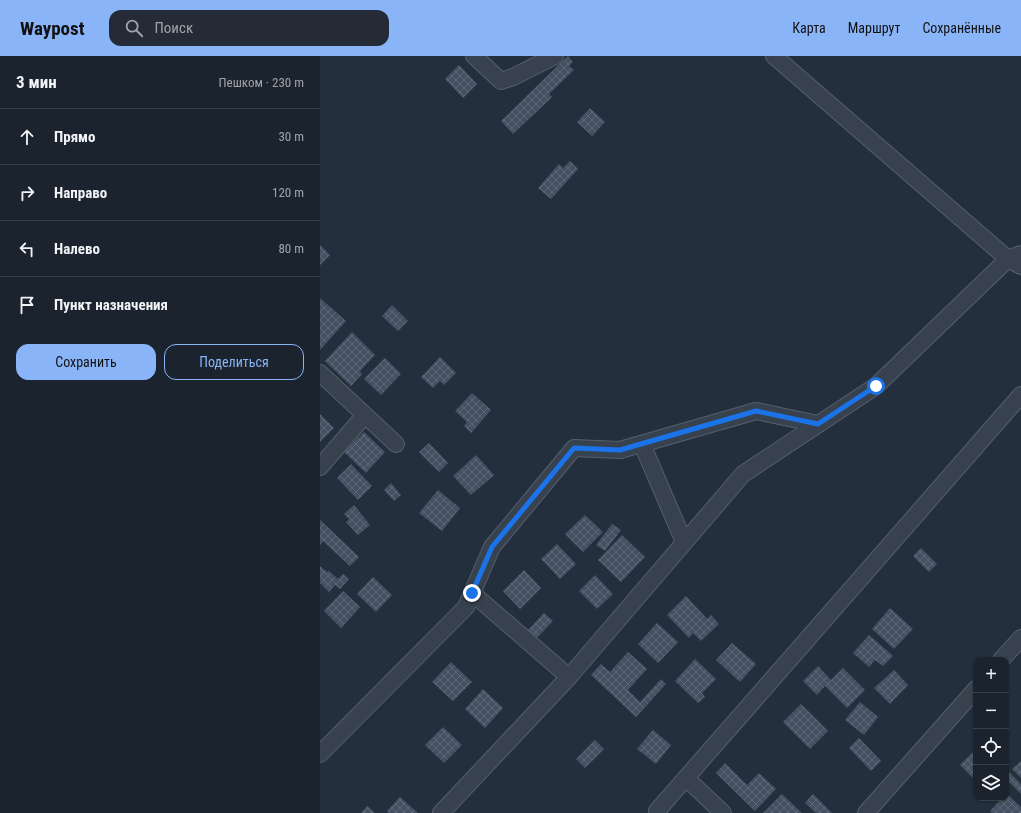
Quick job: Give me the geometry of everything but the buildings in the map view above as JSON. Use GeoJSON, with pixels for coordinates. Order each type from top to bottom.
{"type":"FeatureCollection","features":[{"type":"Feature","properties":{"kind":"street"},"geometry":{"type":"LineString","coordinates":[[474,56],[501,81],[513,77],[555,56]]}},
{"type":"Feature","properties":{"kind":"street"},"geometry":{"type":"LineString","coordinates":[[441,813],[569,677],[743,474],[876,386],[1017,260],[774,56]]}},
{"type":"Feature","properties":{"kind":"street"},"geometry":{"type":"LineString","coordinates":[[320,373],[364,416],[396,444]]}},
{"type":"Feature","properties":{"kind":"street"},"geometry":{"type":"LineString","coordinates":[[657,811],[1021,395]]}},
{"type":"Feature","properties":{"kind":"street"},"geometry":{"type":"LineString","coordinates":[[320,754],[466,607],[492,547],[574,448],[620,450],[756,411],[818,424]]}},
{"type":"Feature","properties":{"kind":"street"},"geometry":{"type":"LineString","coordinates":[[320,467],[364,416]]}},
{"type":"Feature","properties":{"kind":"street"},"geometry":{"type":"LineString","coordinates":[[642,444],[684,542]]}},
{"type":"Feature","properties":{"kind":"street"},"geometry":{"type":"LineString","coordinates":[[472,593],[569,677]]}},
{"type":"Feature","properties":{"kind":"street"},"geometry":{"type":"LineString","coordinates":[[1004,657],[1021,638]]}},
{"type":"Feature","properties":{"kind":"street"},"geometry":{"type":"LineString","coordinates":[[866,813],[973,692]]}},
{"type":"Feature","properties":{"kind":"street"},"geometry":{"type":"LineString","coordinates":[[686,778],[723,813]]}},
{"type":"Feature","properties":{"kind":"route"},"geometry":{"type":"LineString","coordinates":[[472,593],[492,547],[574,448],[620,450],[756,411],[818,424],[876,386]]}}]}
